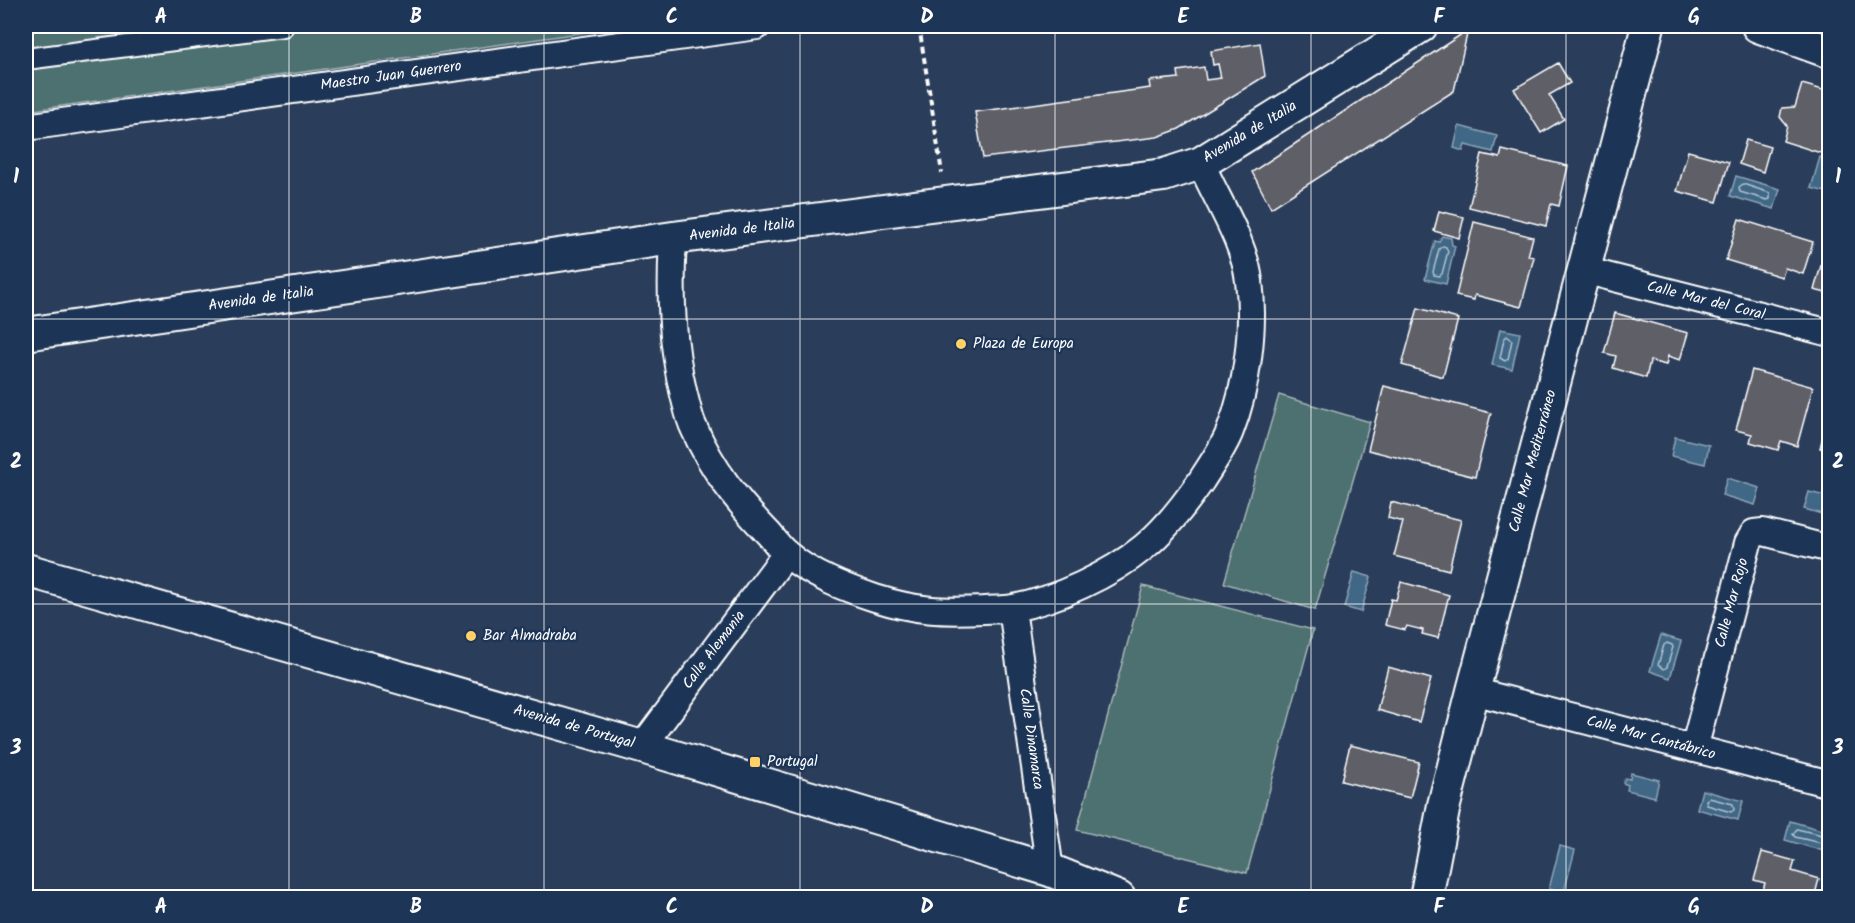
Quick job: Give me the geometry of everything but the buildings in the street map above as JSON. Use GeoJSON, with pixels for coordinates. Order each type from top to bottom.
{"type":"FeatureCollection","features":[{"type":"Feature","properties":{"kind":"street"},"geometry":{"type":"LineString","coordinates":[[26,59],[283,26]]}},
{"type":"Feature","properties":{"kind":"street","name":"Maestro Juan Guerrero"},"geometry":{"type":"LineString","coordinates":[[26,127],[757,26]]}},
{"type":"Feature","properties":{"kind":"street","name":"Avenida de Italia"},"geometry":{"type":"LineString","coordinates":[[26,334],[673,238],[1164,175],[1201,163],[1421,26]]}},
{"type":"Feature","properties":{"kind":"street","name":"Calle Mar Mediterráneo"},"geometry":{"type":"LineString","coordinates":[[1426,897],[1444,805],[1473,691],[1648,26]]}},
{"type":"Feature","properties":{"kind":"street"},"geometry":{"type":"LineString","coordinates":[[1758,26],[1830,52]]}},
{"type":"Feature","properties":{"kind":"street"},"geometry":{"type":"LineString","coordinates":[[673,238],[673,339],[693,426],[713,466],[745,511],[786,554],[812,571],[855,592],[897,605],[934,612],[1012,609],[1055,596],[1097,577],[1125,562],[1146,546],[1190,496],[1217,456],[1230,431],[1243,388],[1248,355],[1250,280],[1239,244],[1201,163]]}},
{"type":"Feature","properties":{"kind":"street","name":"Calle Mar del Coral"},"geometry":{"type":"LineString","coordinates":[[1582,270],[1830,333]]}},
{"type":"Feature","properties":{"kind":"street","name":"Calle Mar Rojo"},"geometry":{"type":"LineString","coordinates":[[1694,749],[1748,543],[1754,533],[1763,532],[1830,549]]}},
{"type":"Feature","properties":{"kind":"street","name":"Calle Alemania"},"geometry":{"type":"LineString","coordinates":[[642,747],[786,554]]}},
{"type":"Feature","properties":{"kind":"street","name":"Avenida de Portugal"},"geometry":{"type":"LineString","coordinates":[[26,570],[642,747],[1050,870],[1119,897]]}},
{"type":"Feature","properties":{"kind":"street","name":"Calle Dinamarca"},"geometry":{"type":"LineString","coordinates":[[1012,609],[1050,870]]}},
{"type":"Feature","properties":{"kind":"street","name":"Calle Mar Cantábrico"},"geometry":{"type":"LineString","coordinates":[[1473,691],[1830,784]]}},
{"type":"Feature","properties":{"kind":"path"},"geometry":{"type":"LineString","coordinates":[[919,26],[947,203]]}},
{"type":"Feature","properties":{"kind":"green space"},"geometry":{"type":"Polygon","coordinates":[[[49,26],[630,26],[26,111],[26,29],[49,26]]]}},
{"type":"Feature","properties":{"kind":"green space"},"geometry":{"type":"Polygon","coordinates":[[[1279,395],[1370,422],[1315,610],[1224,583],[1279,395]]]}},
{"type":"Feature","properties":{"kind":"green space"},"geometry":{"type":"Polygon","coordinates":[[[1143,586],[1313,630],[1247,873],[1077,830],[1143,586]]]}},
{"type":"Feature","properties":{"kind":"water"},"geometry":{"type":"Polygon","coordinates":[[[1459,126],[1497,136],[1493,152],[1465,145],[1463,151],[1454,148],[1459,126]]]}},
{"type":"Feature","properties":{"kind":"water"},"geometry":{"type":"Polygon","coordinates":[[[1820,157],[1829,160],[1829,181],[1826,192],[1811,188],[1820,157]]]}},
{"type":"Feature","properties":{"kind":"water"},"geometry":{"type":"Polygon","coordinates":[[[1736,176],[1780,189],[1774,209],[1730,196],[1736,176]]]}},
{"type":"Feature","properties":{"kind":"water"},"geometry":{"type":"Polygon","coordinates":[[[1442,236],[1451,238],[1452,245],[1455,246],[1446,284],[1425,279],[1435,241],[1439,242],[1442,236]]]}},
{"type":"Feature","properties":{"kind":"water"},"geometry":{"type":"Polygon","coordinates":[[[1500,329],[1520,333],[1512,369],[1492,365],[1500,329]]]}},
{"type":"Feature","properties":{"kind":"water"},"geometry":{"type":"Polygon","coordinates":[[[1675,437],[1709,445],[1705,464],[1671,456],[1675,437]]]}},
{"type":"Feature","properties":{"kind":"water"},"geometry":{"type":"Polygon","coordinates":[[[1727,478],[1760,488],[1755,505],[1722,495],[1727,478]]]}},
{"type":"Feature","properties":{"kind":"water"},"geometry":{"type":"Polygon","coordinates":[[[1809,492],[1829,497],[1829,516],[1804,509],[1809,492]]]}},
{"type":"Feature","properties":{"kind":"water"},"geometry":{"type":"Polygon","coordinates":[[[1354,572],[1371,577],[1361,612],[1344,607],[1354,572]]]}},
{"type":"Feature","properties":{"kind":"water"},"geometry":{"type":"Polygon","coordinates":[[[1661,635],[1681,641],[1670,678],[1650,671],[1661,635]]]}},
{"type":"Feature","properties":{"kind":"water"},"geometry":{"type":"Polygon","coordinates":[[[1631,773],[1659,780],[1655,797],[1627,790],[1628,785],[1623,783],[1625,778],[1630,779],[1631,773]]]}},
{"type":"Feature","properties":{"kind":"water"},"geometry":{"type":"Polygon","coordinates":[[[1702,790],[1743,801],[1738,820],[1697,809],[1702,790]]]}},
{"type":"Feature","properties":{"kind":"water"},"geometry":{"type":"Polygon","coordinates":[[[1790,821],[1829,832],[1827,852],[1785,840],[1790,821]]]}},
{"type":"Feature","properties":{"kind":"water"},"geometry":{"type":"Polygon","coordinates":[[[1560,846],[1575,850],[1564,892],[1549,889],[1560,846]]]}},
{"type":"Feature","properties":{"kind":"place","name":"Plaza de Europa"},"geometry":{"type":"Point","coordinates":[961,344]}},
{"type":"Feature","properties":{"kind":"place","name":"Bar Almadraba"},"geometry":{"type":"Point","coordinates":[471,636]}},
{"type":"Feature","properties":{"kind":"place","name":"Portugal"},"geometry":{"type":"Point","coordinates":[755,762]}}]}
